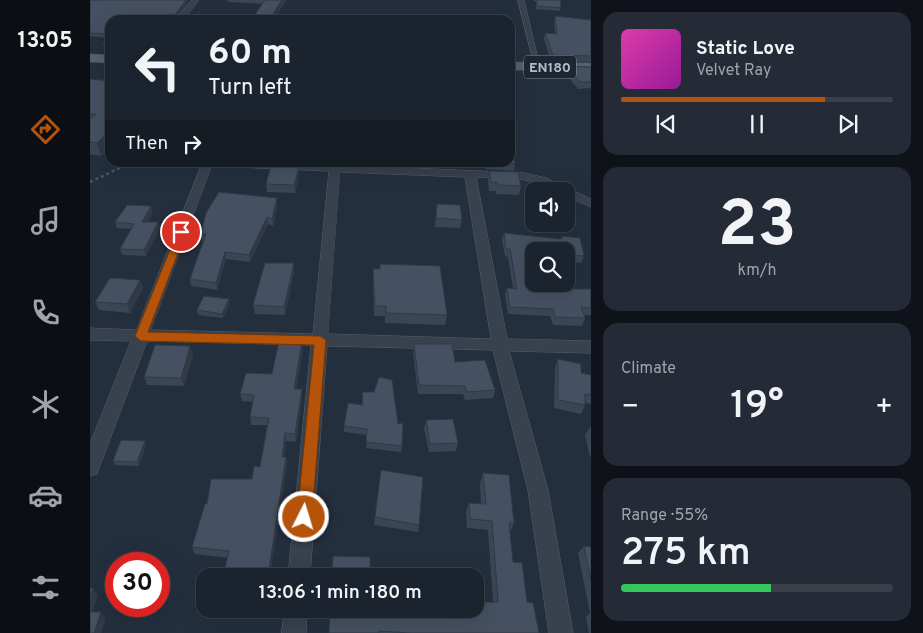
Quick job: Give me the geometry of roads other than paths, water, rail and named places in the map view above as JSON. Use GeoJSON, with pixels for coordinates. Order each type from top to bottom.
{"type":"FeatureCollection","features":[{"type":"Feature","properties":{"kind":"main road"},"geometry":{"type":"LineString","coordinates":[[90,58],[105,59]]}},
{"type":"Feature","properties":{"kind":"main road","name":"EN180"},"geometry":{"type":"LineString","coordinates":[[515,66],[590,68]]}},
{"type":"Feature","properties":{"kind":"street"},"geometry":{"type":"LineString","coordinates":[[183,15],[196,0]]}},
{"type":"Feature","properties":{"kind":"street"},"geometry":{"type":"LineString","coordinates":[[521,0],[538,67]]}},
{"type":"Feature","properties":{"kind":"street"},"geometry":{"type":"LineString","coordinates":[[90,468],[206,167]]}},
{"type":"Feature","properties":{"kind":"street"},"geometry":{"type":"LineString","coordinates":[[314,167],[524,176],[542,180],[590,204]]}},
{"type":"Feature","properties":{"kind":"street"},"geometry":{"type":"LineString","coordinates":[[300,568],[335,168]]}},
{"type":"Feature","properties":{"kind":"street"},"geometry":{"type":"LineString","coordinates":[[470,173],[500,345],[538,490],[562,633]]}},
{"type":"Feature","properties":{"kind":"street"},"geometry":{"type":"LineString","coordinates":[[90,334],[590,347]]}},
{"type":"Feature","properties":{"kind":"street"},"geometry":{"type":"LineString","coordinates":[[294,633],[295,618]]}}]}
